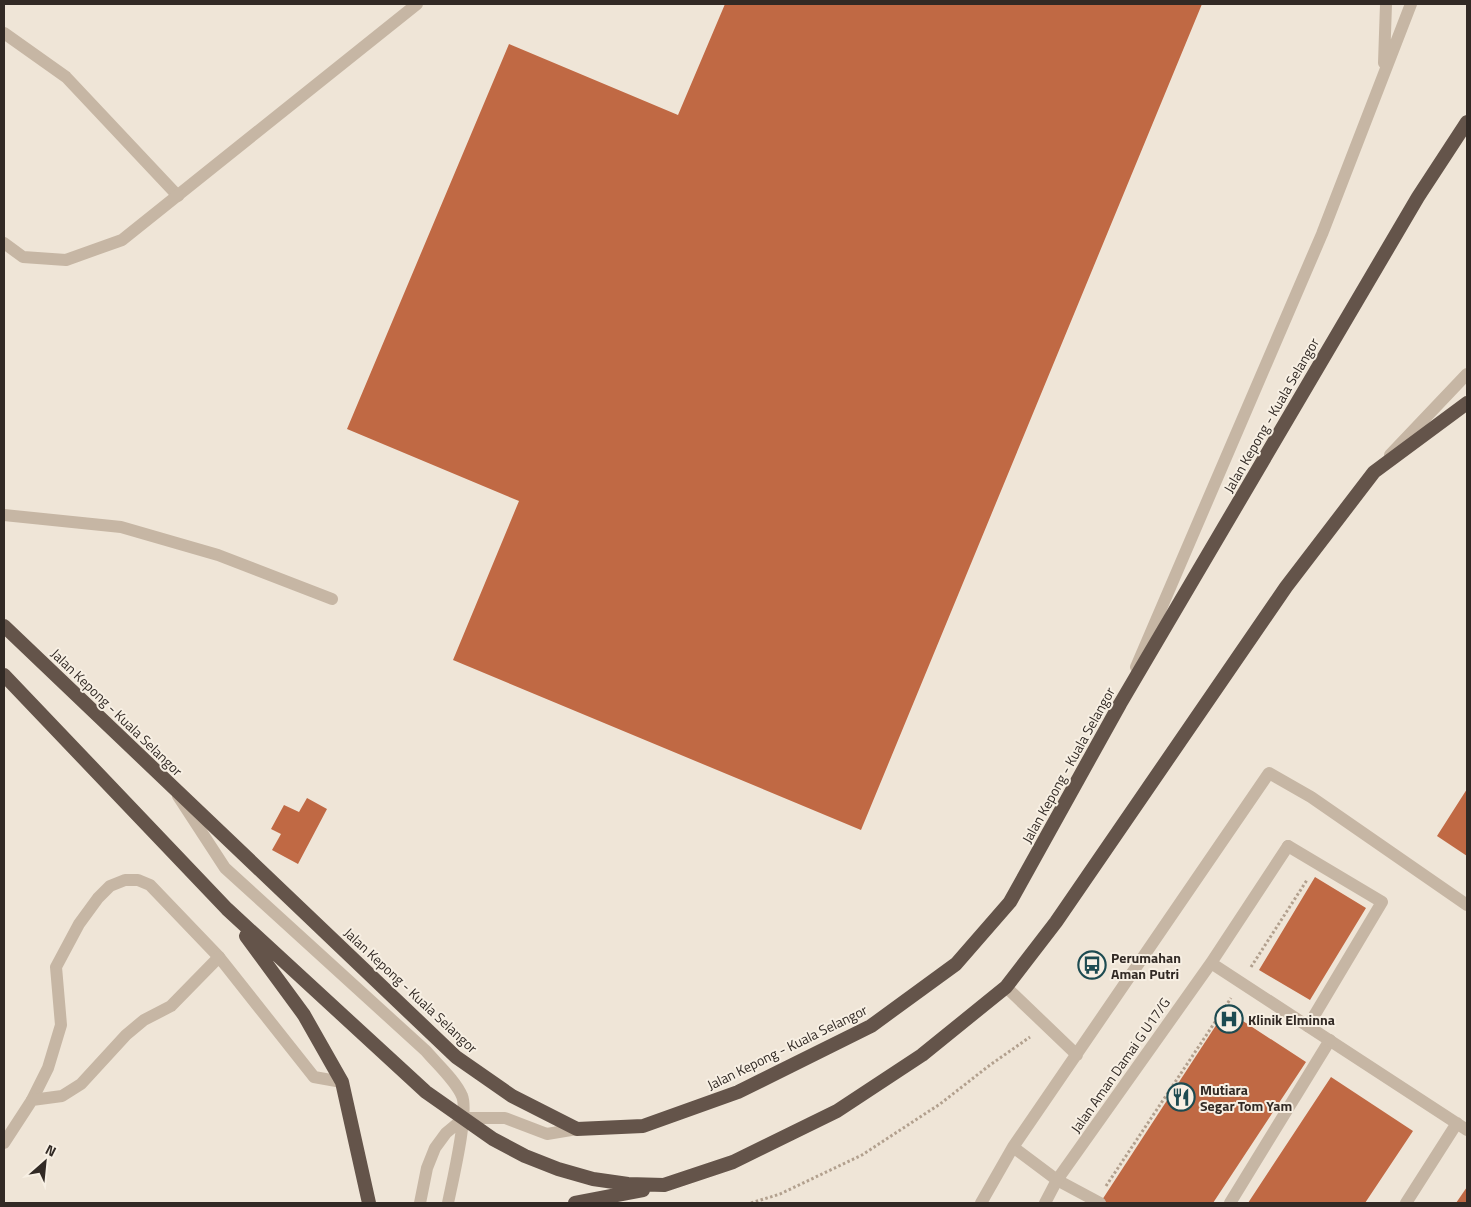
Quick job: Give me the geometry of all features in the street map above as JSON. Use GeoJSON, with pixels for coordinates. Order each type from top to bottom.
{"type":"FeatureCollection","features":[{"type":"Feature","properties":{"kind":"highway","name":"Jalan Kepong - Kuala Selangor"},"geometry":{"type":"LineString","coordinates":[[4,626],[456,1057],[512,1096],[577,1129],[644,1126],[738,1092],[871,1026],[956,964],[1010,902],[1120,704],[1418,197],[1467,122]]}},
{"type":"Feature","properties":{"kind":"highway"},"geometry":{"type":"LineString","coordinates":[[575,1203],[664,1186],[733,1162],[837,1111],[922,1055],[1006,987],[1056,922],[1286,587],[1374,472],[1467,403]]}},
{"type":"Feature","properties":{"kind":"highway"},"geometry":{"type":"LineString","coordinates":[[4,675],[226,909],[426,1092],[493,1139],[525,1156],[558,1169],[593,1179],[628,1184],[664,1186]]}},
{"type":"Feature","properties":{"kind":"highway"},"geometry":{"type":"LineString","coordinates":[[226,909],[304,1015],[342,1082],[369,1203]]}},
{"type":"Feature","properties":{"kind":"street"},"geometry":{"type":"LineString","coordinates":[[4,243],[22,257],[66,260],[122,240],[417,4]]}},
{"type":"Feature","properties":{"kind":"street"},"geometry":{"type":"LineString","coordinates":[[1384,73],[1386,4]]}},
{"type":"Feature","properties":{"kind":"street"},"geometry":{"type":"LineString","coordinates":[[1120,704],[1322,234],[1411,4]]}},
{"type":"Feature","properties":{"kind":"street"},"geometry":{"type":"LineString","coordinates":[[4,33],[66,77],[178,196]]}},
{"type":"Feature","properties":{"kind":"street"},"geometry":{"type":"LineString","coordinates":[[1374,472],[1467,374]]}},
{"type":"Feature","properties":{"kind":"street"},"geometry":{"type":"LineString","coordinates":[[4,515],[121,527],[218,555],[332,599]]}},
{"type":"Feature","properties":{"kind":"street"},"geometry":{"type":"LineString","coordinates":[[981,1203],[1013,1147],[1269,773],[1311,797],[1467,905]]}},
{"type":"Feature","properties":{"kind":"street"},"geometry":{"type":"LineString","coordinates":[[173,788],[225,868],[426,1051],[463,1097],[464,1118],[448,1203]]}},
{"type":"Feature","properties":{"kind":"street","name":"Jalan Aman Damai G U17/G"},"geometry":{"type":"LineString","coordinates":[[1045,1203],[1057,1180],[1211,963],[1288,846],[1318,864]]}},
{"type":"Feature","properties":{"kind":"street"},"geometry":{"type":"LineString","coordinates":[[1308,1026],[1382,902],[1318,864]]}},
{"type":"Feature","properties":{"kind":"street"},"geometry":{"type":"LineString","coordinates":[[4,1143],[32,1100],[48,1068],[61,1026],[56,967],[79,924],[98,898],[110,886],[125,880],[138,880],[150,885],[219,957],[314,1077],[342,1082]]}},
{"type":"Feature","properties":{"kind":"street"},"geometry":{"type":"LineString","coordinates":[[32,1100],[62,1096],[81,1084],[126,1035],[144,1020],[171,1006],[219,957]]}},
{"type":"Feature","properties":{"kind":"street"},"geometry":{"type":"LineString","coordinates":[[1211,963],[1462,1126],[1406,1203]]}},
{"type":"Feature","properties":{"kind":"street"},"geometry":{"type":"LineString","coordinates":[[1006,987],[1077,1055]]}},
{"type":"Feature","properties":{"kind":"street"},"geometry":{"type":"LineString","coordinates":[[1230,1203],[1330,1040]]}},
{"type":"Feature","properties":{"kind":"street"},"geometry":{"type":"LineString","coordinates":[[420,1203],[427,1168],[435,1148],[446,1133],[464,1118],[505,1118],[547,1134],[577,1129]]}},
{"type":"Feature","properties":{"kind":"street"},"geometry":{"type":"LineString","coordinates":[[1013,1147],[1057,1180],[1098,1202]]}},
{"type":"Feature","properties":{"kind":"path"},"geometry":{"type":"LineString","coordinates":[[1098,1202],[1318,864]]}},
{"type":"Feature","properties":{"kind":"path"},"geometry":{"type":"LineString","coordinates":[[751,1203],[780,1194],[862,1155],[940,1104],[990,1065],[1037,1032]]}},
{"type":"Feature","properties":{"kind":"building"},"geometry":{"type":"Polygon","coordinates":[[[725,4],[1202,4],[861,830],[453,660],[519,501],[347,429],[509,44],[678,115],[725,4]]]}},
{"type":"Feature","properties":{"kind":"building"},"geometry":{"type":"Polygon","coordinates":[[[1467,789],[1467,856],[1437,836],[1467,789]]]}},
{"type":"Feature","properties":{"kind":"building"},"geometry":{"type":"Polygon","coordinates":[[[307,798],[327,809],[298,864],[272,850],[281,834],[271,829],[284,805],[299,812],[307,798]]]}},
{"type":"Feature","properties":{"kind":"building"},"geometry":{"type":"Polygon","coordinates":[[[1315,877],[1366,908],[1310,1000],[1259,970],[1315,877]]]}},
{"type":"Feature","properties":{"kind":"building"},"geometry":{"type":"Polygon","coordinates":[[[1226,1010],[1306,1062],[1213,1203],[1108,1203],[1102,1200],[1226,1010]]]}},
{"type":"Feature","properties":{"kind":"building"},"geometry":{"type":"Polygon","coordinates":[[[1331,1077],[1413,1131],[1365,1203],[1248,1203],[1331,1077]]]}},
{"type":"Feature","properties":{"kind":"building"},"geometry":{"type":"Polygon","coordinates":[[[1467,1187],[1467,1203],[1456,1203],[1467,1187]]]}},
{"type":"Feature","properties":{"kind":"place","name":"Perumahan Aman Putri"},"geometry":{"type":"Point","coordinates":[1092,965]}},
{"type":"Feature","properties":{"kind":"place","name":"Klinik Elminna"},"geometry":{"type":"Point","coordinates":[1229,1019]}},
{"type":"Feature","properties":{"kind":"place","name":"Mutiara Segar Tom Yam"},"geometry":{"type":"Point","coordinates":[1181,1097]}}]}
